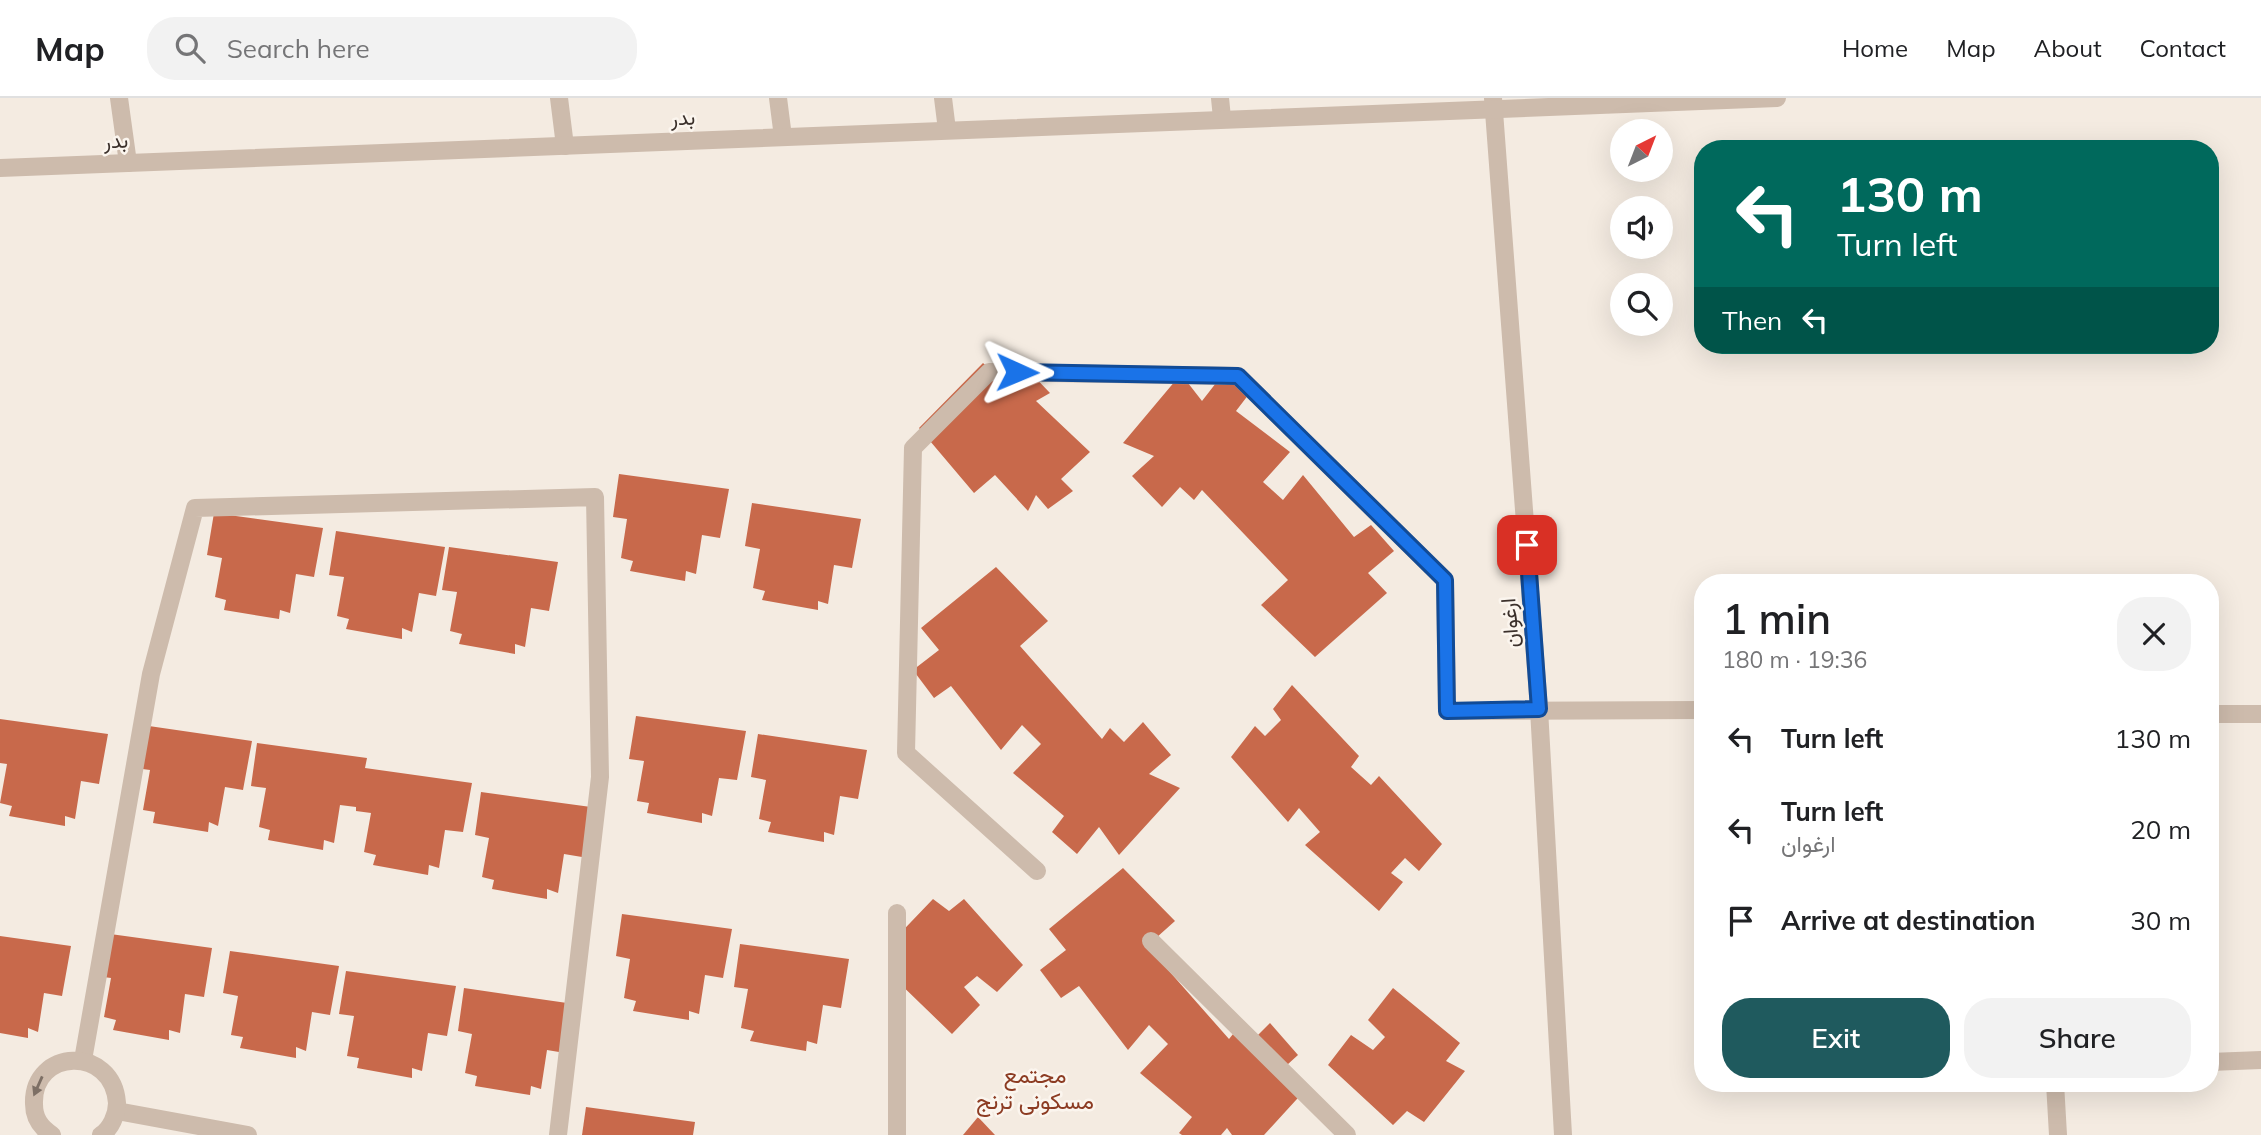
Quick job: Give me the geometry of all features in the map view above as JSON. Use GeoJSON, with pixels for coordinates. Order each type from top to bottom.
{"type":"FeatureCollection","features":[{"type":"Feature","properties":{"kind":"street"},"geometry":{"type":"LineString","coordinates":[[119,98],[128,163]]}},
{"type":"Feature","properties":{"kind":"street"},"geometry":{"type":"LineString","coordinates":[[559,98],[565,146]]}},
{"type":"Feature","properties":{"kind":"street"},"geometry":{"type":"LineString","coordinates":[[778,98],[783,137]]}},
{"type":"Feature","properties":{"kind":"street"},"geometry":{"type":"LineString","coordinates":[[943,98],[947,130]]}},
{"type":"Feature","properties":{"kind":"street"},"geometry":{"type":"LineString","coordinates":[[1220,98],[1222,118]]}},
{"type":"Feature","properties":{"kind":"street","name":"بدر"},"geometry":{"type":"LineString","coordinates":[[0,168],[947,130],[1494,103],[1777,98]]}},
{"type":"Feature","properties":{"kind":"street","name":"ارغوان"},"geometry":{"type":"LineString","coordinates":[[1494,103],[1539,709],[1563,1135]]}},
{"type":"Feature","properties":{"kind":"street"},"geometry":{"type":"LineString","coordinates":[[1037,871],[906,753],[913,448],[989,372],[1238,376],[1445,580],[1447,711],[1694,710]]}},
{"type":"Feature","properties":{"kind":"street"},"geometry":{"type":"LineString","coordinates":[[83,1060],[151,674],[195,508],[595,497],[600,777],[558,1135]]}},
{"type":"Feature","properties":{"kind":"street"},"geometry":{"type":"LineString","coordinates":[[2219,714],[2261,714]]}},
{"type":"Feature","properties":{"kind":"street"},"geometry":{"type":"LineString","coordinates":[[897,913],[897,1135]]}},
{"type":"Feature","properties":{"kind":"street"},"geometry":{"type":"LineString","coordinates":[[1151,941],[1348,1135]]}},
{"type":"Feature","properties":{"kind":"street"},"geometry":{"type":"LineString","coordinates":[[44,1133],[34,1113],[33,1096],[39,1080],[51,1067],[66,1061],[83,1060],[104,1070],[116,1089],[117,1111],[106,1132],[101,1135]]}},
{"type":"Feature","properties":{"kind":"street"},"geometry":{"type":"LineString","coordinates":[[2219,1062],[2261,1060]]}},
{"type":"Feature","properties":{"kind":"street"},"geometry":{"type":"LineString","coordinates":[[2056,1092],[2058,1135]]}},
{"type":"Feature","properties":{"kind":"street"},"geometry":{"type":"LineString","coordinates":[[117,1111],[248,1135]]}},
{"type":"Feature","properties":{"kind":"building"},"geometry":{"type":"Polygon","coordinates":[[[983,363],[1010,388],[1027,369],[1050,393],[1036,401],[1090,452],[1061,479],[1073,491],[1048,509],[1036,495],[1028,511],[995,475],[974,493],[919,428],[983,363]]]}},
{"type":"Feature","properties":{"kind":"building"},"geometry":{"type":"Polygon","coordinates":[[[1181,374],[1202,401],[1223,374],[1249,394],[1236,411],[1290,452],[1263,482],[1283,500],[1303,475],[1354,537],[1371,525],[1394,551],[1368,573],[1387,593],[1315,657],[1261,605],[1288,580],[1202,490],[1194,500],[1180,487],[1162,507],[1132,476],[1154,456],[1123,443],[1181,374]]]}},
{"type":"Feature","properties":{"kind":"building"},"geometry":{"type":"Polygon","coordinates":[[[619,474],[729,489],[720,538],[702,535],[696,574],[686,571],[685,581],[630,571],[633,561],[621,558],[627,519],[613,517],[619,474]]]}},
{"type":"Feature","properties":{"kind":"building"},"geometry":{"type":"Polygon","coordinates":[[[752,503],[861,519],[852,568],[834,565],[828,604],[818,601],[818,610],[762,600],[765,591],[753,588],[760,549],[745,546],[752,503]]]}},
{"type":"Feature","properties":{"kind":"building"},"geometry":{"type":"Polygon","coordinates":[[[214,513],[323,528],[314,577],[296,574],[290,613],[280,610],[279,619],[224,610],[226,600],[215,597],[222,558],[207,555],[214,513]]]}},
{"type":"Feature","properties":{"kind":"building"},"geometry":{"type":"Polygon","coordinates":[[[336,531],[445,547],[436,596],[419,593],[412,632],[402,628],[402,639],[346,629],[349,619],[337,616],[344,577],[329,575],[336,531]]]}},
{"type":"Feature","properties":{"kind":"building"},"geometry":{"type":"Polygon","coordinates":[[[449,547],[558,562],[549,611],[531,608],[525,647],[515,644],[515,654],[459,644],[462,634],[450,631],[457,592],[442,590],[449,547]]]}},
{"type":"Feature","properties":{"kind":"building"},"geometry":{"type":"Polygon","coordinates":[[[996,567],[1048,621],[1020,646],[1102,739],[1110,728],[1124,742],[1143,722],[1171,755],[1149,774],[1180,788],[1119,855],[1099,827],[1077,854],[1052,832],[1064,816],[1013,773],[1041,744],[1022,725],[1001,750],[951,686],[934,698],[913,670],[939,650],[921,628],[996,567]]]}},
{"type":"Feature","properties":{"kind":"building"},"geometry":{"type":"Polygon","coordinates":[[[1292,685],[1359,756],[1351,767],[1371,785],[1379,776],[1442,844],[1419,871],[1405,858],[1391,873],[1403,882],[1379,911],[1305,845],[1320,832],[1299,808],[1288,822],[1231,757],[1255,726],[1265,736],[1281,720],[1273,709],[1292,685]]]}},
{"type":"Feature","properties":{"kind":"building"},"geometry":{"type":"Polygon","coordinates":[[[636,716],[746,731],[737,780],[719,778],[712,816],[702,813],[702,823],[647,813],[649,803],[637,801],[644,761],[629,759],[636,716]]]}},
{"type":"Feature","properties":{"kind":"building"},"geometry":{"type":"Polygon","coordinates":[[[0,719],[108,734],[99,784],[81,781],[75,819],[65,816],[65,826],[9,816],[12,806],[0,803],[7,764],[0,763],[0,719]]]}},
{"type":"Feature","properties":{"kind":"building"},"geometry":{"type":"Polygon","coordinates":[[[142,725],[252,741],[243,790],[225,787],[218,826],[209,822],[208,832],[153,823],[155,812],[143,810],[150,770],[135,768],[142,725]]]}},
{"type":"Feature","properties":{"kind":"building"},"geometry":{"type":"Polygon","coordinates":[[[758,734],[867,750],[858,799],[840,796],[834,835],[824,832],[824,842],[768,832],[771,822],[759,819],[766,780],[751,777],[758,734]]]}},
{"type":"Feature","properties":{"kind":"building"},"geometry":{"type":"Polygon","coordinates":[[[257,743],[367,758],[365,768],[472,783],[463,832],[445,830],[439,868],[429,865],[428,875],[373,865],[376,855],[364,852],[371,813],[356,811],[356,807],[340,805],[334,843],[324,840],[323,850],[268,840],[270,830],[259,827],[266,788],[251,786],[257,743]]]}},
{"type":"Feature","properties":{"kind":"building"},"geometry":{"type":"Polygon","coordinates":[[[481,792],[591,807],[582,857],[564,854],[558,893],[547,889],[547,899],[492,889],[494,880],[482,877],[489,838],[475,835],[481,792]]]}},
{"type":"Feature","properties":{"kind":"building"},"geometry":{"type":"Polygon","coordinates":[[[1123,868],[1175,921],[1147,946],[1229,1039],[1238,1028],[1251,1042],[1270,1023],[1298,1055],[1277,1074],[1307,1088],[1264,1135],[1232,1135],[1227,1128],[1221,1135],[1179,1133],[1192,1117],[1140,1073],[1168,1044],[1149,1025],[1128,1050],[1079,986],[1061,998],[1040,970],[1066,950],[1049,929],[1123,868]]]}},
{"type":"Feature","properties":{"kind":"building"},"geometry":{"type":"Polygon","coordinates":[[[933,899],[949,911],[964,899],[1023,965],[997,992],[977,976],[964,987],[980,1005],[952,1034],[890,974],[905,958],[888,946],[933,899]]]}},
{"type":"Feature","properties":{"kind":"building"},"geometry":{"type":"Polygon","coordinates":[[[622,914],[732,929],[723,978],[705,975],[699,1014],[689,1011],[689,1020],[633,1011],[636,1001],[624,998],[630,959],[616,956],[622,914]]]}},
{"type":"Feature","properties":{"kind":"building"},"geometry":{"type":"Polygon","coordinates":[[[103,933],[212,948],[204,997],[185,994],[180,1033],[169,1030],[169,1040],[113,1030],[116,1020],[104,1017],[111,978],[96,976],[103,933]]]}},
{"type":"Feature","properties":{"kind":"building"},"geometry":{"type":"Polygon","coordinates":[[[0,936],[71,946],[62,996],[44,993],[38,1032],[28,1028],[28,1038],[0,1033],[0,936]]]}},
{"type":"Feature","properties":{"kind":"building"},"geometry":{"type":"Polygon","coordinates":[[[740,944],[849,959],[841,1008],[823,1005],[817,1044],[807,1041],[806,1051],[750,1041],[754,1031],[741,1028],[748,989],[734,987],[740,944]]]}},
{"type":"Feature","properties":{"kind":"building"},"geometry":{"type":"Polygon","coordinates":[[[230,951],[339,966],[330,1015],[312,1012],[306,1051],[296,1047],[296,1058],[240,1048],[243,1037],[231,1035],[238,996],[223,993],[230,951]]]}},
{"type":"Feature","properties":{"kind":"building"},"geometry":{"type":"Polygon","coordinates":[[[346,971],[456,986],[447,1036],[428,1033],[422,1071],[412,1068],[412,1078],[357,1068],[359,1058],[347,1056],[354,1016],[339,1014],[346,971]]]}},
{"type":"Feature","properties":{"kind":"building"},"geometry":{"type":"Polygon","coordinates":[[[464,988],[574,1004],[565,1053],[547,1050],[541,1089],[531,1086],[530,1095],[475,1086],[477,1076],[465,1073],[472,1034],[458,1031],[464,988]]]}},
{"type":"Feature","properties":{"kind":"building"},"geometry":{"type":"Polygon","coordinates":[[[1393,988],[1460,1043],[1446,1061],[1465,1071],[1424,1122],[1407,1111],[1393,1125],[1328,1065],[1351,1035],[1373,1050],[1385,1037],[1368,1020],[1393,988]]]}},
{"type":"Feature","properties":{"kind":"building"},"geometry":{"type":"Polygon","coordinates":[[[586,1107],[695,1122],[693,1135],[582,1135],[586,1107]]]}},
{"type":"Feature","properties":{"kind":"building"},"geometry":{"type":"Polygon","coordinates":[[[978,1117],[995,1135],[963,1135],[978,1117]]]}},
{"type":"Feature","properties":{"kind":"district","name":"مجتمع مسکونی ترنج"},"geometry":{"type":"Point","coordinates":[1035,1088]}},
{"type":"Feature","properties":{"kind":"route"},"geometry":{"type":"LineString","coordinates":[[1017,372],[1238,376],[1445,580],[1447,711],[1539,709],[1527,545]]}}]}
